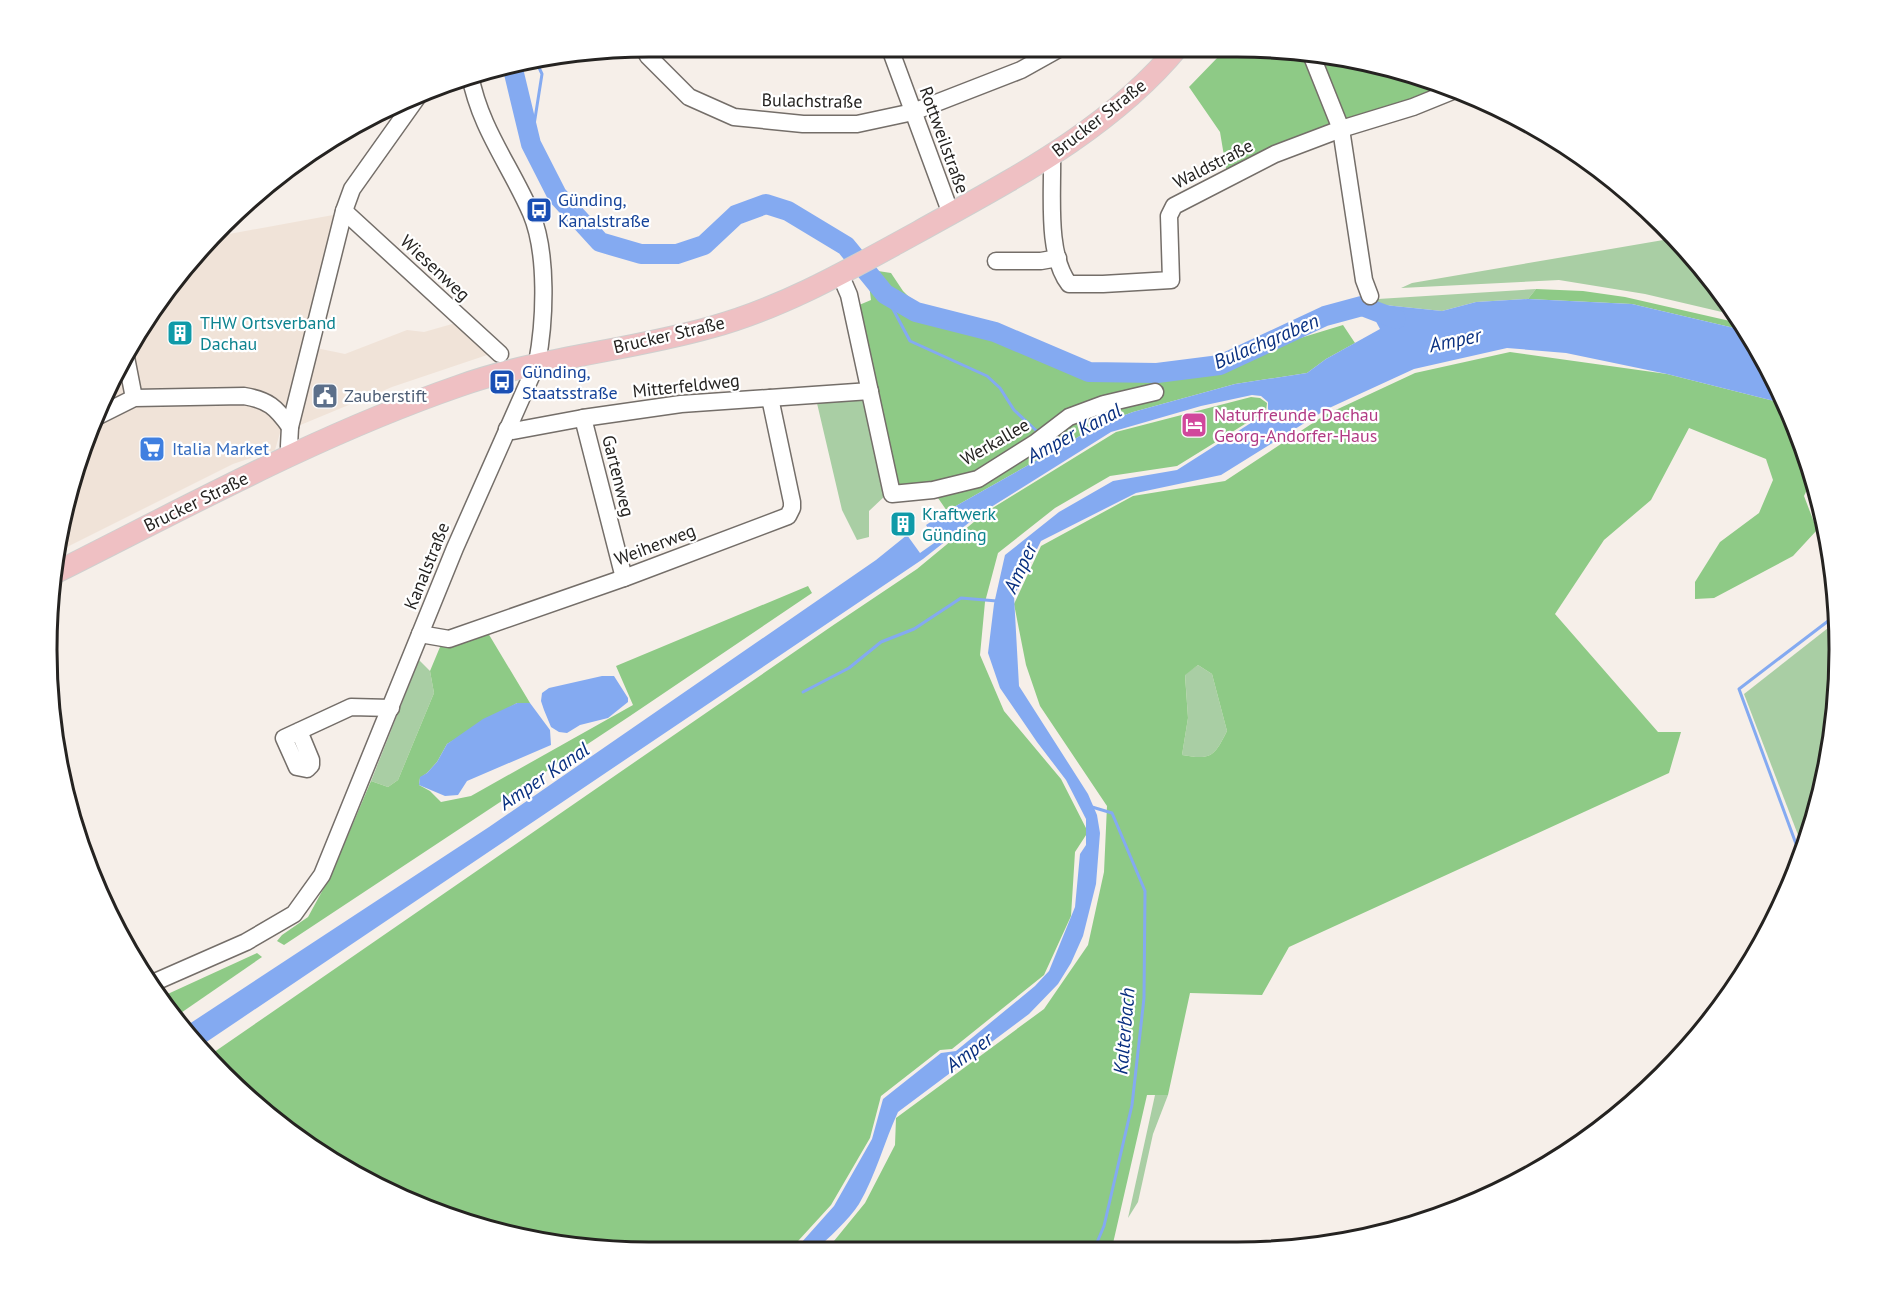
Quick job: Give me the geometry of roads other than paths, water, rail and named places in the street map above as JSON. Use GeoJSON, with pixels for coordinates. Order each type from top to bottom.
{"type":"FeatureCollection","features":[{"type":"Feature","properties":{"kind":"main road","name":"Brucker Straße"},"geometry":{"type":"LineString","coordinates":[[63,568],[292,455],[393,410],[469,382],[537,363],[711,328],[747,317],[786,301],[853,268],[1052,156],[1126,100],[1164,66],[1171,57]]}},
{"type":"Feature","properties":{"kind":"street","name":"Bulachstraße"},"geometry":{"type":"LineString","coordinates":[[649,57],[689,97],[734,117],[804,124],[857,124],[913,112],[1021,70],[1045,57]]}},
{"type":"Feature","properties":{"kind":"street","name":"Rottweilstraße"},"geometry":{"type":"LineString","coordinates":[[893,57],[951,214]]}},
{"type":"Feature","properties":{"kind":"street"},"geometry":{"type":"LineString","coordinates":[[1314,62],[1341,129],[1364,280],[1370,296]]}},
{"type":"Feature","properties":{"kind":"street","name":"Kanalstraße"},"geometry":{"type":"LineString","coordinates":[[158,981],[246,942],[294,914],[322,875],[420,634],[537,363],[541,344],[543,308],[537,231],[530,211],[495,146],[475,100],[472,84]]}},
{"type":"Feature","properties":{"kind":"street","name":"Waldstraße"},"geometry":{"type":"LineString","coordinates":[[1058,258],[1069,284],[1171,280],[1169,216],[1173,206],[1275,154],[1444,95]]}},
{"type":"Feature","properties":{"kind":"street"},"geometry":{"type":"LineString","coordinates":[[292,455],[289,446],[290,427],[344,211],[352,189],[410,108]]}},
{"type":"Feature","properties":{"kind":"street"},"geometry":{"type":"LineString","coordinates":[[996,261],[1041,261],[1058,258],[1054,250],[1052,156]]}},
{"type":"Feature","properties":{"kind":"street","name":"Wiesenweg"},"geometry":{"type":"LineString","coordinates":[[344,211],[500,354]]}},
{"type":"Feature","properties":{"kind":"street","name":"Werkallee"},"geometry":{"type":"LineString","coordinates":[[853,268],[849,295],[851,310],[892,494],[933,490],[978,479],[1043,437],[1069,417],[1104,404],[1155,392]]}},
{"type":"Feature","properties":{"kind":"street"},"geometry":{"type":"LineString","coordinates":[[128,368],[134,398]]}},
{"type":"Feature","properties":{"kind":"street","name":"Mitterfeldweg"},"geometry":{"type":"LineString","coordinates":[[507,429],[513,431],[681,404],[870,392]]}},
{"type":"Feature","properties":{"kind":"street"},"geometry":{"type":"LineString","coordinates":[[107,411],[134,398],[244,396],[258,398],[278,410],[290,427]]}},
{"type":"Feature","properties":{"kind":"street","name":"Weiherweg"},"geometry":{"type":"LineString","coordinates":[[420,634],[449,639],[624,578],[788,516],[792,502],[770,398]]}},
{"type":"Feature","properties":{"kind":"street","name":"Gartenweg"},"geometry":{"type":"LineString","coordinates":[[583,418],[624,578]]}},
{"type":"Feature","properties":{"kind":"street"},"geometry":{"type":"LineString","coordinates":[[299,731],[351,707],[391,708]]}},
{"type":"Feature","properties":{"kind":"water","name":"Amper"},"geometry":{"type":"Polygon","coordinates":[[[1528,299],[1632,304],[1734,328],[1750,353],[1774,401],[1667,374],[1566,353],[1507,348],[1414,369],[1327,409],[1221,475],[1136,493],[1041,541],[1014,596],[1019,686],[1088,794],[1097,815],[1100,833],[1096,884],[1083,936],[1071,963],[1058,984],[1029,1014],[898,1112],[859,1204],[824,1242],[802,1242],[834,1206],[872,1139],[883,1099],[941,1053],[956,1051],[1035,986],[1049,971],[1075,907],[1080,854],[1086,845],[1086,819],[1066,780],[1000,688],[988,653],[994,604],[1005,555],[1059,512],[1113,481],[1177,470],[1268,412],[1268,402],[1261,396],[1252,395],[1201,406],[1111,432],[980,514],[923,559],[206,1042],[190,1023],[489,827],[876,560],[907,535],[920,553],[937,541],[926,525],[1103,423],[1133,412],[1235,384],[1307,373],[1326,359],[1380,329],[1371,312],[1375,304],[1442,311],[1476,302],[1528,299]]]}},
{"type":"Feature","properties":{"kind":"water"},"geometry":{"type":"Polygon","coordinates":[[[602,676],[614,676],[628,698],[628,702],[608,718],[580,725],[567,733],[559,732],[551,727],[541,701],[542,693],[549,688],[602,676]]]}},
{"type":"Feature","properties":{"kind":"water"},"geometry":{"type":"Polygon","coordinates":[[[517,703],[530,703],[550,730],[551,745],[467,781],[458,795],[445,796],[419,785],[420,777],[437,762],[447,744],[483,719],[517,703]]]}},
{"type":"Feature","properties":{"kind":"waterway"},"geometry":{"type":"LineString","coordinates":[[531,144],[542,74],[539,67]]}},
{"type":"Feature","properties":{"kind":"waterway","name":"Bulachgraben"},"geometry":{"type":"LineString","coordinates":[[514,73],[531,144],[557,195],[600,242],[641,254],[677,254],[704,245],[736,215],[766,204],[788,211],[846,246],[885,294],[916,312],[995,332],[1089,372],[1157,373],[1220,365],[1325,316],[1362,306],[1396,319]]}},
{"type":"Feature","properties":{"kind":"waterway","name":"Bulachgraben"},"geometry":{"type":"LineString","coordinates":[[885,294],[910,341],[987,376],[1000,388],[1014,410],[1040,434]]}},
{"type":"Feature","properties":{"kind":"waterway","name":"Bulachgraben"},"geometry":{"type":"LineString","coordinates":[[1047,441],[1057,451]]}},
{"type":"Feature","properties":{"kind":"waterway"},"geometry":{"type":"LineString","coordinates":[[803,692],[849,668],[881,642],[914,629],[961,598],[997,601]]}},
{"type":"Feature","properties":{"kind":"waterway"},"geometry":{"type":"LineString","coordinates":[[1796,845],[1739,689],[1828,621]]}},
{"type":"Feature","properties":{"kind":"waterway","name":"Kalterbach"},"geometry":{"type":"LineString","coordinates":[[1092,807],[1112,813],[1145,891],[1144,998],[1132,1105],[1104,1226],[1097,1242]]}},
{"type":"Feature","properties":{"kind":"place","name":"Günding, Kanalstraße"},"geometry":{"type":"Point","coordinates":[539,210]}},
{"type":"Feature","properties":{"kind":"place","name":"THW Ortsverband Dachau"},"geometry":{"type":"Point","coordinates":[180,333]}},
{"type":"Feature","properties":{"kind":"place","name":"Günding, Staatsstraße"},"geometry":{"type":"Point","coordinates":[502,382]}},
{"type":"Feature","properties":{"kind":"place","name":"Zauberstift"},"geometry":{"type":"Point","coordinates":[325,396]}},
{"type":"Feature","properties":{"kind":"place","name":"Naturfreunde Dachau Georg-Andorfer-Haus"},"geometry":{"type":"Point","coordinates":[1194,425]}},
{"type":"Feature","properties":{"kind":"place","name":"Italia Market"},"geometry":{"type":"Point","coordinates":[152,449]}},
{"type":"Feature","properties":{"kind":"place","name":"Kraftwerk Günding"},"geometry":{"type":"Point","coordinates":[903,524]}},
{"type":"Feature","properties":{"kind":"water label","name":"Amper Kanal"},"geometry":{"type":"Point","coordinates":[1074,433]}},
{"type":"Feature","properties":{"kind":"water label","name":"Amper Kanal"},"geometry":{"type":"Point","coordinates":[544,776]}}]}
